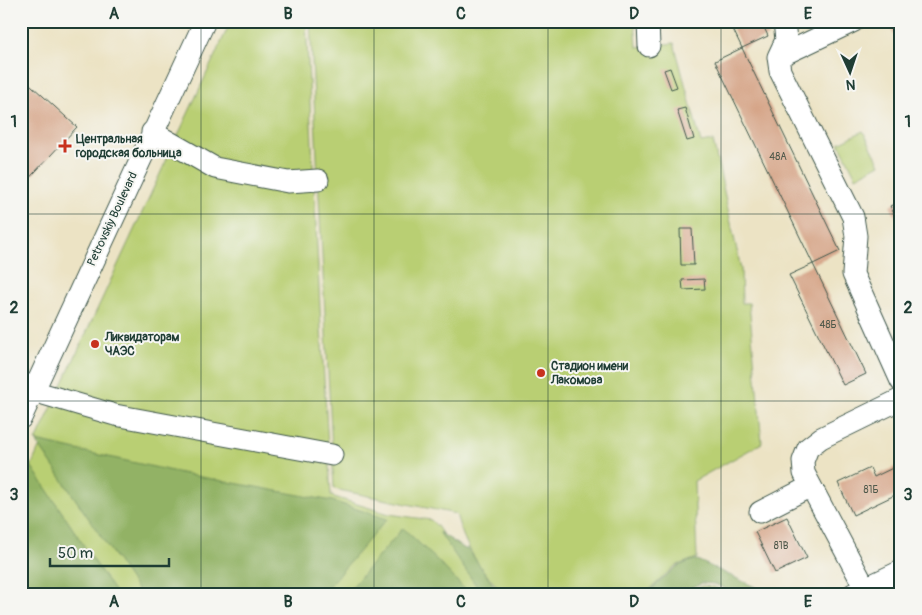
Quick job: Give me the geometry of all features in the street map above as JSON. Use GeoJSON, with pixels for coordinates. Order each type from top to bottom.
{"type":"FeatureCollection","features":[{"type":"Feature","properties":{"kind":"street","name":"Petrovskiy Boulevard"},"geometry":{"type":"LineString","coordinates":[[21,418],[27,386],[205,21]]}},
{"type":"Feature","properties":{"kind":"street"},"geometry":{"type":"LineString","coordinates":[[648,21],[649,46]]}},
{"type":"Feature","properties":{"kind":"street"},"geometry":{"type":"LineString","coordinates":[[784,21],[786,40],[778,56],[780,71],[853,217],[856,236],[853,274],[901,381]]}},
{"type":"Feature","properties":{"kind":"street"},"geometry":{"type":"LineString","coordinates":[[778,56],[854,21]]}},
{"type":"Feature","properties":{"kind":"street"},"geometry":{"type":"LineString","coordinates":[[152,132],[215,168],[288,182],[318,180]]}},
{"type":"Feature","properties":{"kind":"street"},"geometry":{"type":"LineString","coordinates":[[27,386],[115,415],[332,455]]}},
{"type":"Feature","properties":{"kind":"street"},"geometry":{"type":"LineString","coordinates":[[901,398],[821,438],[808,448],[803,461],[804,473],[859,591],[901,571]]}},
{"type":"Feature","properties":{"kind":"street"},"geometry":{"type":"LineString","coordinates":[[760,512],[811,486]]}},
{"type":"Feature","properties":{"kind":"green space"},"geometry":{"type":"Polygon","coordinates":[[[231,21],[306,21],[331,496],[389,514],[431,520],[484,594],[21,594],[21,490],[41,443],[36,441],[231,21]]]}},
{"type":"Feature","properties":{"kind":"green space","name":"Стадион имени Лакомова"},"geometry":{"type":"Polygon","coordinates":[[[310,21],[635,21],[637,47],[674,43],[701,143],[713,141],[741,269],[742,303],[749,303],[762,443],[694,481],[697,558],[675,566],[645,594],[506,594],[481,568],[469,548],[456,514],[334,489],[310,21]]]}},
{"type":"Feature","properties":{"kind":"green space"},"geometry":{"type":"Polygon","coordinates":[[[863,131],[880,164],[856,177],[839,143],[863,131]]]}},
{"type":"Feature","properties":{"kind":"green space"},"geometry":{"type":"Polygon","coordinates":[[[36,441],[190,475],[332,501],[387,519],[322,594],[140,594],[36,441]]]}},
{"type":"Feature","properties":{"kind":"green space"},"geometry":{"type":"Polygon","coordinates":[[[28,461],[116,594],[21,594],[21,478],[28,461]]]}},
{"type":"Feature","properties":{"kind":"green space"},"geometry":{"type":"Polygon","coordinates":[[[403,528],[439,562],[469,594],[346,594],[403,528]]]}},
{"type":"Feature","properties":{"kind":"green space"},"geometry":{"type":"Polygon","coordinates":[[[439,532],[465,549],[468,549],[492,583],[504,594],[482,594],[439,532]]]}},
{"type":"Feature","properties":{"kind":"green space"},"geometry":{"type":"Polygon","coordinates":[[[697,560],[770,594],[736,594],[715,584],[702,583],[678,594],[646,594],[676,567],[697,560]]]}},
{"type":"Feature","properties":{"kind":"green space"},"geometry":{"type":"Polygon","coordinates":[[[703,586],[714,587],[728,594],[683,594],[703,586]]]}},
{"type":"Feature","properties":{"kind":"building"},"geometry":{"type":"Polygon","coordinates":[[[729,21],[761,21],[768,36],[742,48],[729,21]]]}},
{"type":"Feature","properties":{"kind":"building"},"geometry":{"type":"Polygon","coordinates":[[[901,21],[901,51],[889,24],[901,21]]]}},
{"type":"Feature","properties":{"kind":"building"},"geometry":{"type":"Polygon","coordinates":[[[742,48],[840,251],[813,264],[715,61],[742,48]]]}},
{"type":"Feature","properties":{"kind":"building"},"geometry":{"type":"Polygon","coordinates":[[[670,68],[677,87],[671,89],[664,70],[670,68]]]}},
{"type":"Feature","properties":{"kind":"building"},"geometry":{"type":"Polygon","coordinates":[[[21,76],[77,127],[21,187],[21,143],[23,141],[21,140],[21,129],[26,124],[21,120],[21,76]]]}},
{"type":"Feature","properties":{"kind":"building"},"geometry":{"type":"Polygon","coordinates":[[[685,108],[694,139],[687,141],[677,110],[685,108]]]}},
{"type":"Feature","properties":{"kind":"building"},"geometry":{"type":"Polygon","coordinates":[[[901,201],[901,227],[890,206],[901,201]]]}},
{"type":"Feature","properties":{"kind":"building"},"geometry":{"type":"Polygon","coordinates":[[[680,229],[692,229],[694,265],[681,265],[680,229]]]}},
{"type":"Feature","properties":{"kind":"building"},"geometry":{"type":"Polygon","coordinates":[[[813,264],[866,374],[843,385],[789,275],[813,264]]]}},
{"type":"Feature","properties":{"kind":"building"},"geometry":{"type":"Polygon","coordinates":[[[704,279],[705,289],[683,290],[682,280],[704,279]]]}},
{"type":"Feature","properties":{"kind":"building"},"geometry":{"type":"Polygon","coordinates":[[[901,464],[901,507],[895,495],[853,515],[838,483],[870,468],[874,477],[901,464]]]}},
{"type":"Feature","properties":{"kind":"building"},"geometry":{"type":"Polygon","coordinates":[[[787,517],[807,558],[775,573],[755,532],[787,517]]]}},
{"type":"Feature","properties":{"kind":"place","name":"Центральная городская больница"},"geometry":{"type":"Point","coordinates":[65,146]}},
{"type":"Feature","properties":{"kind":"place","name":"Ликвидаторам ЧАЭС"},"geometry":{"type":"Point","coordinates":[95,344]}},
{"type":"Feature","properties":{"kind":"place","name":"Стадион имени Лакомова"},"geometry":{"type":"Point","coordinates":[541,373]}}]}
